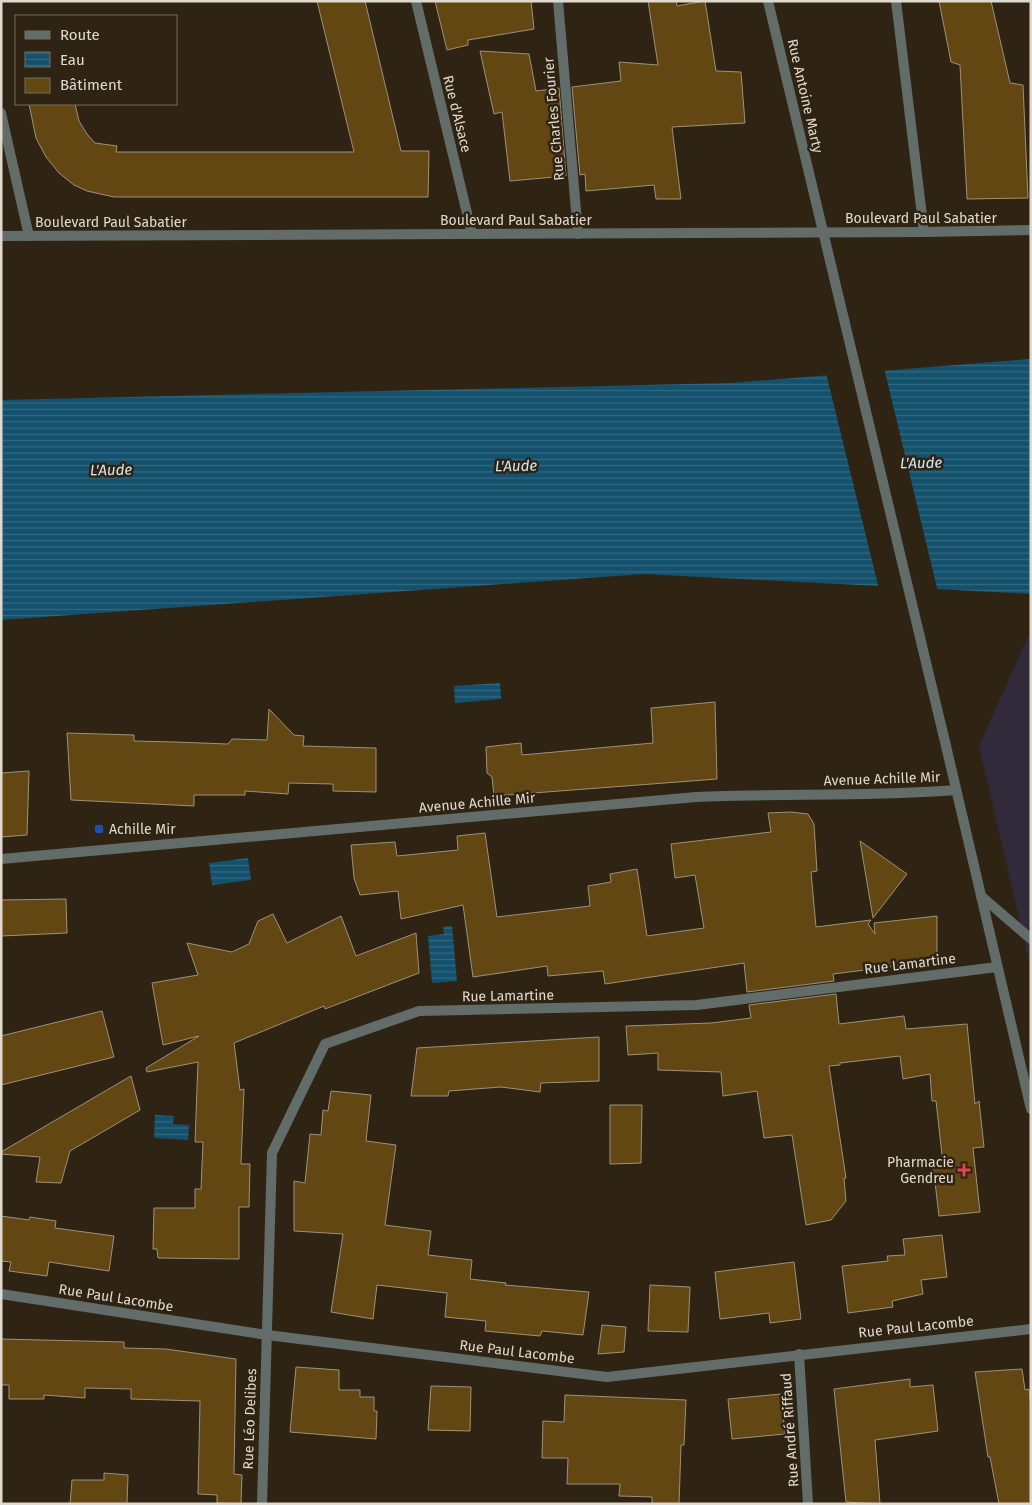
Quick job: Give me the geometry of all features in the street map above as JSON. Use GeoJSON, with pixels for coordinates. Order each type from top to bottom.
{"type":"FeatureCollection","features":[{"type":"Feature","properties":{"kind":"street","name":"Rue d'Alsace"},"geometry":{"type":"LineString","coordinates":[[416,1],[472,234]]}},
{"type":"Feature","properties":{"kind":"street","name":"Rue Charles Fourier"},"geometry":{"type":"LineString","coordinates":[[558,1],[578,234]]}},
{"type":"Feature","properties":{"kind":"street","name":"Rue Antoine Marty"},"geometry":{"type":"LineString","coordinates":[[768,1],[1031,1109]]}},
{"type":"Feature","properties":{"kind":"street"},"geometry":{"type":"LineString","coordinates":[[896,1],[924,232]]}},
{"type":"Feature","properties":{"kind":"street"},"geometry":{"type":"LineString","coordinates":[[1,113],[29,236]]}},
{"type":"Feature","properties":{"kind":"street","name":"Boulevard Paul Sabatier"},"geometry":{"type":"LineString","coordinates":[[1,236],[1031,230]]}},
{"type":"Feature","properties":{"kind":"street","name":"Avenue Achille Mir"},"geometry":{"type":"LineString","coordinates":[[1,859],[696,797],[746,794],[901,794],[956,790]]}},
{"type":"Feature","properties":{"kind":"street"},"geometry":{"type":"LineString","coordinates":[[981,896],[1031,939]]}},
{"type":"Feature","properties":{"kind":"street","name":"Rue Lamartine"},"geometry":{"type":"LineString","coordinates":[[267,1335],[272,1153],[325,1044],[419,1011],[697,1005],[997,967]]}},
{"type":"Feature","properties":{"kind":"street","name":"Rue Paul Lacombe"},"geometry":{"type":"LineString","coordinates":[[1,1294],[267,1335],[607,1376],[1031,1329]]}},
{"type":"Feature","properties":{"kind":"street","name":"Rue Léo Delibes"},"geometry":{"type":"LineString","coordinates":[[262,1504],[267,1335]]}},
{"type":"Feature","properties":{"kind":"street","name":"Rue André Riffaud"},"geometry":{"type":"LineString","coordinates":[[798,1354],[808,1504]]}},
{"type":"Feature","properties":{"kind":"shaded area"},"geometry":{"type":"Polygon","coordinates":[[[1031,630],[1031,969],[979,746],[1031,630]]]}},
{"type":"Feature","properties":{"kind":"water","name":"L'Aude"},"geometry":{"type":"Polygon","coordinates":[[[1031,359],[1031,594],[644,574],[1,620],[1,400],[729,383],[1031,359]]]}},
{"type":"Feature","properties":{"kind":"water"},"geometry":{"type":"Polygon","coordinates":[[[500,683],[501,699],[455,703],[454,686],[500,683]]]}},
{"type":"Feature","properties":{"kind":"water"},"geometry":{"type":"Polygon","coordinates":[[[248,858],[251,880],[212,885],[209,863],[248,858]]]}},
{"type":"Feature","properties":{"kind":"water"},"geometry":{"type":"Polygon","coordinates":[[[452,926],[457,981],[432,983],[428,936],[444,934],[443,927],[452,926]]]}},
{"type":"Feature","properties":{"kind":"water"},"geometry":{"type":"Polygon","coordinates":[[[155,1115],[174,1116],[173,1124],[189,1125],[188,1140],[154,1138],[155,1115]]]}},
{"type":"Feature","properties":{"kind":"pier"},"geometry":{"type":"Polygon","coordinates":[[[884,368],[938,592],[879,589],[826,373],[884,368]]]}},
{"type":"Feature","properties":{"kind":"building"},"geometry":{"type":"Polygon","coordinates":[[[317,1],[365,1],[401,151],[429,151],[428,197],[114,197],[87,191],[74,185],[59,173],[46,157],[36,138],[29,105],[75,105],[79,121],[87,134],[95,143],[117,146],[116,152],[354,152],[317,1]]]}},
{"type":"Feature","properties":{"kind":"building"},"geometry":{"type":"Polygon","coordinates":[[[435,1],[531,1],[534,29],[468,40],[468,45],[447,50],[435,1]]]}},
{"type":"Feature","properties":{"kind":"building"},"geometry":{"type":"Polygon","coordinates":[[[648,1],[676,1],[677,6],[705,1],[716,71],[741,72],[745,123],[672,127],[681,199],[656,199],[654,185],[586,191],[585,174],[580,175],[572,87],[621,81],[619,62],[658,65],[648,1]]]}},
{"type":"Feature","properties":{"kind":"building"},"geometry":{"type":"Polygon","coordinates":[[[939,1],[991,1],[1010,83],[1023,85],[1028,198],[967,199],[960,65],[951,62],[939,1]]]}},
{"type":"Feature","properties":{"kind":"building"},"geometry":{"type":"Polygon","coordinates":[[[480,51],[529,54],[536,91],[559,88],[566,176],[510,181],[502,112],[494,114],[480,51]]]}},
{"type":"Feature","properties":{"kind":"building"},"geometry":{"type":"Polygon","coordinates":[[[715,702],[717,779],[494,796],[492,777],[487,773],[486,747],[521,743],[522,755],[653,743],[651,708],[715,702]]]}},
{"type":"Feature","properties":{"kind":"building"},"geometry":{"type":"Polygon","coordinates":[[[269,709],[294,735],[304,736],[303,746],[376,748],[376,792],[333,791],[333,784],[289,783],[288,794],[245,791],[245,795],[194,795],[194,806],[71,800],[67,733],[134,735],[134,741],[228,744],[232,739],[267,740],[269,709]]]}},
{"type":"Feature","properties":{"kind":"building"},"geometry":{"type":"Polygon","coordinates":[[[29,771],[27,835],[1,837],[1,773],[29,771]]]}},
{"type":"Feature","properties":{"kind":"building"},"geometry":{"type":"Polygon","coordinates":[[[791,812],[808,814],[814,824],[817,871],[811,872],[816,927],[871,920],[868,924],[875,934],[874,923],[937,916],[937,961],[833,974],[834,981],[747,992],[744,963],[605,984],[603,971],[548,976],[547,966],[473,977],[463,905],[401,919],[398,891],[360,895],[354,878],[351,845],[395,842],[397,856],[458,850],[457,836],[485,833],[497,917],[590,906],[588,886],[611,882],[610,874],[637,869],[647,936],[704,928],[695,875],[675,878],[671,844],[771,832],[768,813],[791,812]]]}},
{"type":"Feature","properties":{"kind":"building"},"geometry":{"type":"Polygon","coordinates":[[[860,841],[907,874],[873,918],[860,841]]]}},
{"type":"Feature","properties":{"kind":"building"},"geometry":{"type":"Polygon","coordinates":[[[66,899],[67,933],[1,936],[1,900],[66,899]]]}},
{"type":"Feature","properties":{"kind":"building"},"geometry":{"type":"Polygon","coordinates":[[[273,914],[287,943],[341,916],[356,956],[416,933],[419,973],[325,1009],[324,1006],[234,1043],[240,1090],[244,1089],[241,1164],[250,1164],[249,1207],[239,1207],[239,1259],[158,1258],[157,1249],[153,1249],[154,1208],[195,1208],[195,1189],[201,1189],[203,1142],[195,1142],[198,1062],[147,1072],[146,1068],[199,1036],[163,1045],[152,983],[198,975],[187,943],[232,952],[249,944],[258,921],[273,914]]]}},
{"type":"Feature","properties":{"kind":"building"},"geometry":{"type":"Polygon","coordinates":[[[836,994],[839,1024],[904,1016],[906,1029],[967,1024],[975,1104],[979,1101],[984,1147],[973,1148],[980,1212],[939,1216],[933,1165],[943,1164],[936,1101],[932,1101],[930,1074],[903,1079],[900,1056],[829,1066],[846,1178],[844,1178],[846,1201],[831,1220],[806,1225],[792,1135],[764,1138],[757,1091],[723,1096],[721,1072],[658,1070],[658,1053],[628,1055],[626,1026],[711,1023],[751,1018],[749,1005],[836,994]]]}},
{"type":"Feature","properties":{"kind":"building"},"geometry":{"type":"Polygon","coordinates":[[[102,1011],[114,1057],[1,1085],[1,1036],[102,1011]]]}},
{"type":"Feature","properties":{"kind":"building"},"geometry":{"type":"Polygon","coordinates":[[[599,1037],[599,1081],[541,1083],[540,1092],[501,1087],[449,1091],[448,1096],[411,1096],[417,1048],[599,1037]]]}},
{"type":"Feature","properties":{"kind":"building"},"geometry":{"type":"Polygon","coordinates":[[[131,1076],[140,1110],[70,1151],[61,1183],[36,1182],[40,1157],[1,1154],[1,1152],[131,1076]]]}},
{"type":"Feature","properties":{"kind":"building"},"geometry":{"type":"Polygon","coordinates":[[[331,1091],[371,1095],[366,1141],[396,1145],[385,1225],[431,1231],[428,1255],[472,1260],[470,1279],[506,1283],[505,1285],[589,1292],[583,1335],[542,1331],[540,1336],[485,1331],[486,1321],[445,1317],[447,1293],[377,1285],[373,1319],[331,1312],[343,1234],[294,1231],[294,1181],[305,1183],[310,1134],[321,1135],[323,1110],[328,1111],[331,1091]]]}},
{"type":"Feature","properties":{"kind":"building"},"geometry":{"type":"Polygon","coordinates":[[[610,1105],[642,1105],[641,1163],[610,1164],[610,1105]]]}},
{"type":"Feature","properties":{"kind":"building"},"geometry":{"type":"Polygon","coordinates":[[[1,1216],[29,1220],[30,1217],[56,1221],[55,1228],[114,1236],[109,1271],[49,1262],[47,1276],[9,1271],[11,1262],[1,1261],[1,1216]]]}},
{"type":"Feature","properties":{"kind":"building"},"geometry":{"type":"Polygon","coordinates":[[[942,1235],[947,1277],[921,1280],[923,1294],[892,1301],[893,1307],[848,1313],[842,1266],[888,1261],[887,1256],[905,1255],[903,1239],[942,1235]]]}},
{"type":"Feature","properties":{"kind":"building"},"geometry":{"type":"Polygon","coordinates":[[[794,1262],[801,1319],[770,1323],[769,1313],[720,1319],[715,1272],[794,1262]]]}},
{"type":"Feature","properties":{"kind":"building"},"geometry":{"type":"Polygon","coordinates":[[[650,1285],[690,1287],[688,1332],[648,1331],[650,1285]]]}},
{"type":"Feature","properties":{"kind":"building"},"geometry":{"type":"Polygon","coordinates":[[[602,1325],[626,1327],[624,1352],[598,1354],[602,1325]]]}},
{"type":"Feature","properties":{"kind":"building"},"geometry":{"type":"Polygon","coordinates":[[[1,1339],[124,1342],[124,1348],[166,1349],[236,1359],[234,1474],[242,1475],[241,1504],[217,1503],[217,1495],[198,1494],[200,1401],[131,1399],[131,1389],[85,1388],[85,1398],[44,1395],[44,1399],[9,1399],[9,1385],[1,1385],[1,1339]]]}},
{"type":"Feature","properties":{"kind":"building"},"geometry":{"type":"Polygon","coordinates":[[[296,1367],[339,1370],[339,1390],[360,1390],[360,1397],[374,1397],[374,1411],[377,1411],[376,1439],[290,1432],[296,1367]]]}},
{"type":"Feature","properties":{"kind":"building"},"geometry":{"type":"Polygon","coordinates":[[[1022,1369],[1025,1390],[1029,1389],[1031,1410],[1031,1504],[999,1504],[990,1457],[988,1457],[975,1372],[1022,1369]]]}},
{"type":"Feature","properties":{"kind":"building"},"geometry":{"type":"Polygon","coordinates":[[[910,1379],[910,1387],[933,1385],[938,1431],[875,1440],[880,1504],[846,1502],[834,1389],[910,1379]]]}},
{"type":"Feature","properties":{"kind":"building"},"geometry":{"type":"Polygon","coordinates":[[[431,1386],[471,1387],[470,1431],[428,1430],[431,1386]]]}},
{"type":"Feature","properties":{"kind":"building"},"geometry":{"type":"Polygon","coordinates":[[[781,1394],[785,1434],[732,1439],[728,1399],[781,1394]]]}},
{"type":"Feature","properties":{"kind":"building"},"geometry":{"type":"Polygon","coordinates":[[[565,1395],[686,1400],[684,1445],[681,1445],[679,1504],[652,1504],[652,1497],[619,1496],[620,1484],[567,1484],[568,1458],[542,1458],[543,1421],[564,1422],[565,1395]]]}},
{"type":"Feature","properties":{"kind":"building"},"geometry":{"type":"Polygon","coordinates":[[[104,1473],[128,1475],[127,1504],[70,1504],[72,1480],[104,1480],[104,1473]]]}},
{"type":"Feature","properties":{"kind":"place","name":"Achille Mir"},"geometry":{"type":"Point","coordinates":[99,829]}},
{"type":"Feature","properties":{"kind":"place","name":"Pharmacie Gendreu"},"geometry":{"type":"Point","coordinates":[964,1170]}}]}
